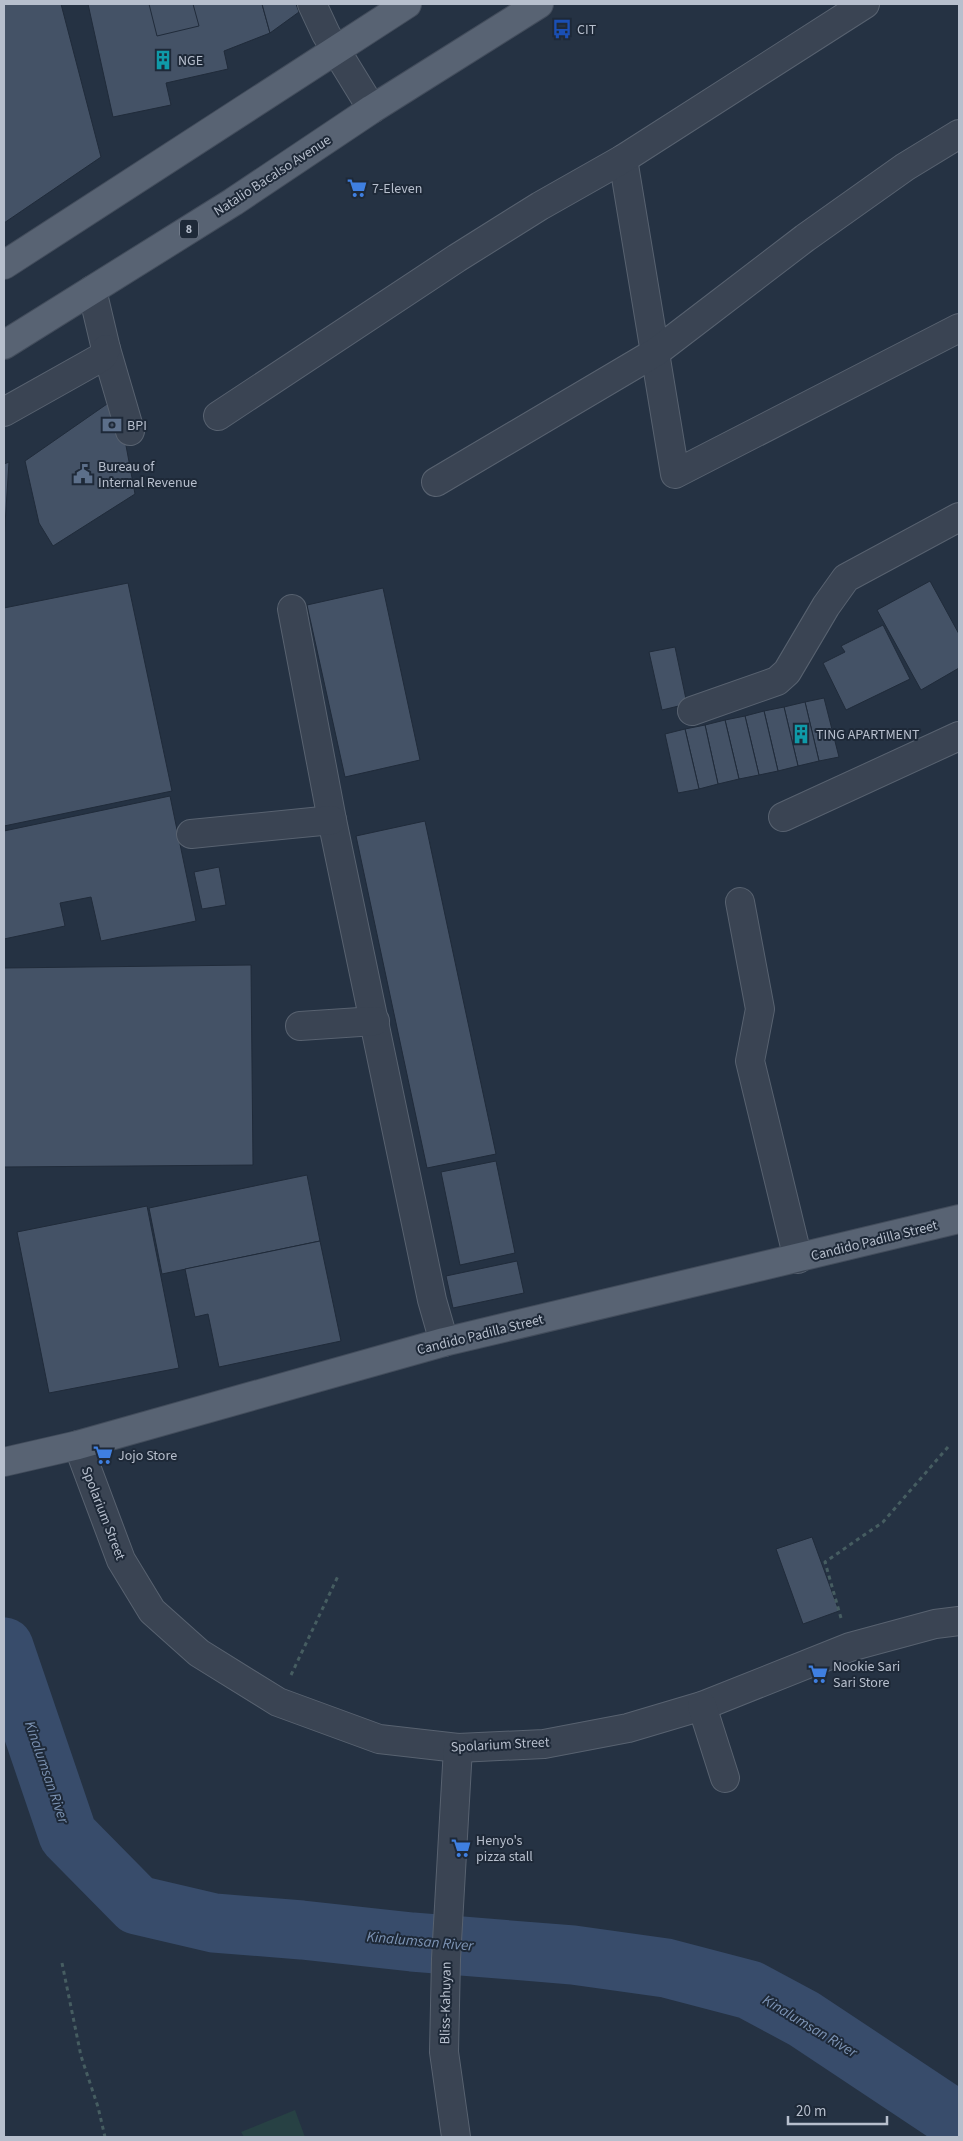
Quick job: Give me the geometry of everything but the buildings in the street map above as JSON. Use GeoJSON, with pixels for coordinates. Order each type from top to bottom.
{"type":"FeatureCollection","features":[{"type":"Feature","properties":{"kind":"main road"},"geometry":{"type":"LineString","coordinates":[[4,266],[407,4]]}},
{"type":"Feature","properties":{"kind":"main road","name":"Natalio Bacalso Avenue"},"geometry":{"type":"LineString","coordinates":[[4,345],[233,202],[372,109],[539,4]]}},
{"type":"Feature","properties":{"kind":"main road","name":"Candido Padilla Street"},"geometry":{"type":"LineString","coordinates":[[4,1462],[78,1445],[444,1342],[658,1290],[798,1259],[959,1219]]}},
{"type":"Feature","properties":{"kind":"street"},"geometry":{"type":"LineString","coordinates":[[312,4],[336,50],[372,109]]}},
{"type":"Feature","properties":{"kind":"street"},"geometry":{"type":"LineString","coordinates":[[218,416],[457,258],[540,206],[624,160],[865,4]]}},
{"type":"Feature","properties":{"kind":"street"},"geometry":{"type":"LineString","coordinates":[[436,482],[656,352],[820,227],[905,167],[959,134]]}},
{"type":"Feature","properties":{"kind":"street"},"geometry":{"type":"LineString","coordinates":[[624,160],[675,474],[959,328]]}},
{"type":"Feature","properties":{"kind":"street"},"geometry":{"type":"LineString","coordinates":[[92,290],[106,349],[130,431]]}},
{"type":"Feature","properties":{"kind":"street"},"geometry":{"type":"LineString","coordinates":[[4,412],[102,358],[106,349]]}},
{"type":"Feature","properties":{"kind":"street"},"geometry":{"type":"LineString","coordinates":[[692,711],[777,681],[787,672],[826,606],[846,578],[959,517]]}},
{"type":"Feature","properties":{"kind":"street"},"geometry":{"type":"LineString","coordinates":[[292,609],[332,820],[432,1300],[444,1342]]}},
{"type":"Feature","properties":{"kind":"street"},"geometry":{"type":"LineString","coordinates":[[783,817],[959,736]]}},
{"type":"Feature","properties":{"kind":"street"},"geometry":{"type":"LineString","coordinates":[[191,834],[332,820]]}},
{"type":"Feature","properties":{"kind":"street"},"geometry":{"type":"LineString","coordinates":[[740,902],[760,1009],[750,1061],[798,1259]]}},
{"type":"Feature","properties":{"kind":"street"},"geometry":{"type":"LineString","coordinates":[[300,1026],[375,1020]]}},
{"type":"Feature","properties":{"kind":"street","name":"Spolarium Street"},"geometry":{"type":"LineString","coordinates":[[78,1445],[121,1560],[152,1611],[199,1653],[278,1702],[379,1739],[458,1748],[544,1744],[628,1728],[702,1706],[850,1647],[935,1624],[959,1622]]}},
{"type":"Feature","properties":{"kind":"street"},"geometry":{"type":"LineString","coordinates":[[702,1706],[724,1778]]}},
{"type":"Feature","properties":{"kind":"street","name":"Bliss-Kahuyan"},"geometry":{"type":"LineString","coordinates":[[456,2137],[444,2052],[446,1960],[458,1748]]}},
{"type":"Feature","properties":{"kind":"path"},"geometry":{"type":"LineString","coordinates":[[850,1647],[825,1562],[883,1522],[948,1447]]}},
{"type":"Feature","properties":{"kind":"path"},"geometry":{"type":"LineString","coordinates":[[278,1702],[339,1574]]}},
{"type":"Feature","properties":{"kind":"path"},"geometry":{"type":"LineString","coordinates":[[62,1963],[81,2056],[98,2107],[105,2137]]}},
{"type":"Feature","properties":{"kind":"green space"},"geometry":{"type":"Polygon","coordinates":[[[295,2110],[305,2137],[244,2137],[241,2132],[295,2110]]]}},
{"type":"Feature","properties":{"kind":"waterway","name":"Kinalumsan River"},"geometry":{"type":"LineString","coordinates":[[4,1647],[68,1835],[137,1905],[214,1923],[573,1955],[666,1968],[750,1990],[804,2019],[959,2122]]}},
{"type":"Feature","properties":{"kind":"place","name":"CIT"},"geometry":{"type":"Point","coordinates":[562,29]}},
{"type":"Feature","properties":{"kind":"place","name":"NGE"},"geometry":{"type":"Point","coordinates":[163,60]}},
{"type":"Feature","properties":{"kind":"place","name":"7-Eleven"},"geometry":{"type":"Point","coordinates":[357,188]}},
{"type":"Feature","properties":{"kind":"place","name":"BPI"},"geometry":{"type":"Point","coordinates":[112,425]}},
{"type":"Feature","properties":{"kind":"place","name":"Bureau of Internal Revenue"},"geometry":{"type":"Point","coordinates":[83,474]}},
{"type":"Feature","properties":{"kind":"place","name":"TING APARTMENT"},"geometry":{"type":"Point","coordinates":[801,734]}},
{"type":"Feature","properties":{"kind":"place","name":"Jojo Store"},"geometry":{"type":"Point","coordinates":[103,1455]}},
{"type":"Feature","properties":{"kind":"place","name":"Nookie Sari Sari Store"},"geometry":{"type":"Point","coordinates":[818,1674]}},
{"type":"Feature","properties":{"kind":"place","name":"Henyo's pizza stall"},"geometry":{"type":"Point","coordinates":[461,1848]}}]}
